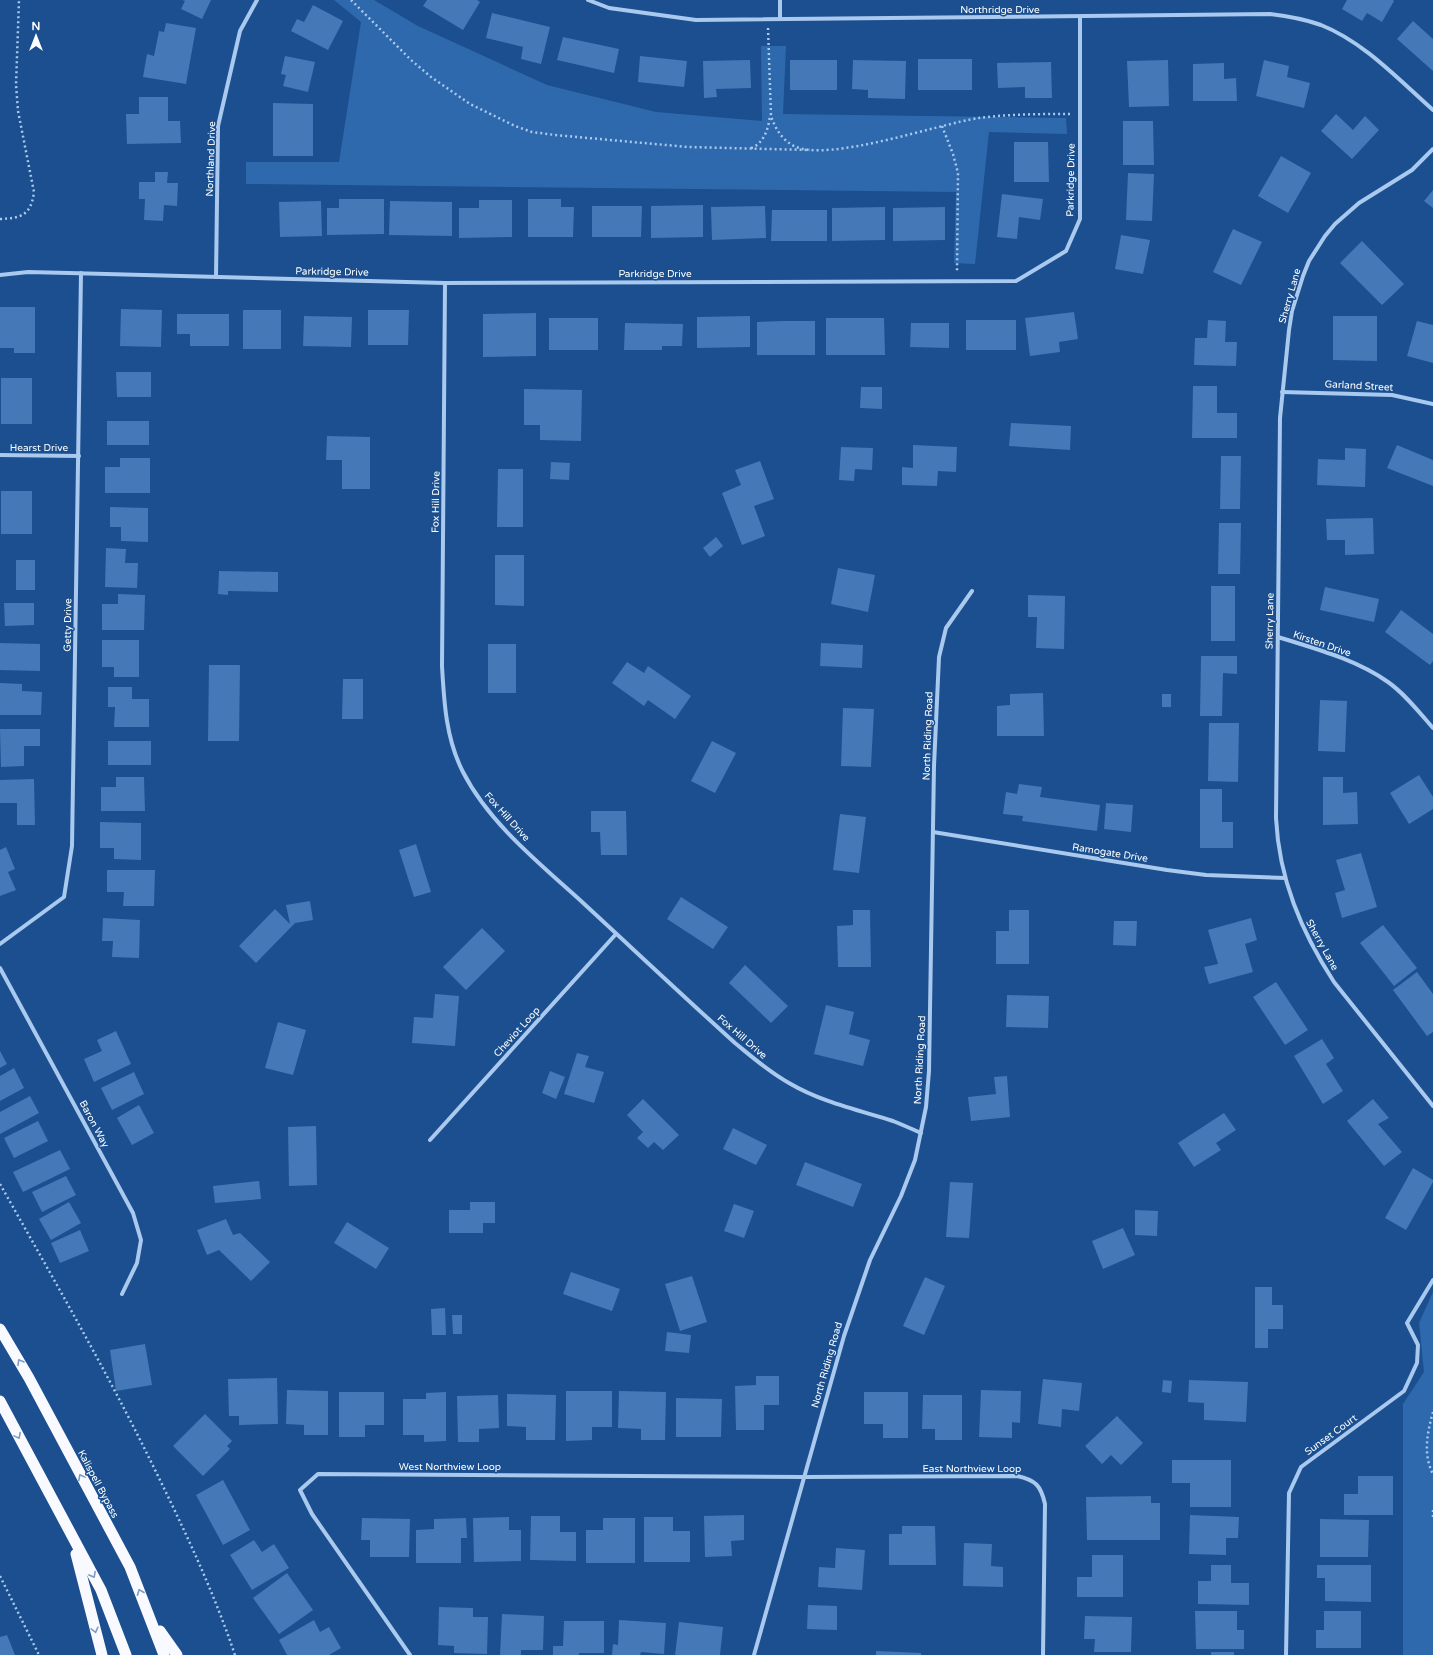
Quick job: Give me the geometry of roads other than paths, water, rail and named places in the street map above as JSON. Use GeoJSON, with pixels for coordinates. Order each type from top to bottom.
{"type":"FeatureCollection","features":[{"type":"Feature","properties":{"kind":"highway","name":"Kalispell Bypass"},"geometry":{"type":"LineString","coordinates":[[0,1329],[29,1378],[130,1567],[151,1618],[164,1655]]}},
{"type":"Feature","properties":{"kind":"highway"},"geometry":{"type":"LineString","coordinates":[[0,1401],[101,1590],[126,1655]]}},
{"type":"Feature","properties":{"kind":"highway"},"geometry":{"type":"LineString","coordinates":[[72,1538],[102,1655]]}},
{"type":"Feature","properties":{"kind":"highway"},"geometry":{"type":"LineString","coordinates":[[151,1618],[177,1655]]}},
{"type":"Feature","properties":{"kind":"street","name":"Northland Drive"},"geometry":{"type":"LineString","coordinates":[[216,277],[218,126],[240,31],[257,0]]}},
{"type":"Feature","properties":{"kind":"street","name":"Northridge Drive"},"geometry":{"type":"LineString","coordinates":[[588,0],[609,8],[696,20],[1270,14],[1304,20],[1338,33],[1370,55],[1433,110]]}},
{"type":"Feature","properties":{"kind":"street"},"geometry":{"type":"LineString","coordinates":[[780,0],[780,20]]}},
{"type":"Feature","properties":{"kind":"street","name":"Parkridge Drive"},"geometry":{"type":"LineString","coordinates":[[0,274],[28,272],[81,273],[445,283],[1016,281],[1066,251],[1080,219],[1080,17]]}},
{"type":"Feature","properties":{"kind":"street","name":"Sherry Lane"},"geometry":{"type":"LineString","coordinates":[[1433,149],[1412,170],[1359,203],[1346,213],[1325,236],[1307,266],[1292,311],[1280,418],[1276,818],[1279,855],[1292,903],[1303,928],[1334,982],[1433,1106]]}},
{"type":"Feature","properties":{"kind":"street","name":"Getty Drive"},"geometry":{"type":"LineString","coordinates":[[0,944],[64,897],[72,846],[81,273]]}},
{"type":"Feature","properties":{"kind":"street","name":"Fox Hill Drive"},"geometry":{"type":"LineString","coordinates":[[445,283],[442,666],[444,702],[450,738],[455,755],[465,776],[481,802],[533,857],[735,1043],[762,1066],[803,1090],[842,1106],[894,1122],[921,1133]]}},
{"type":"Feature","properties":{"kind":"street","name":"Garland Street"},"geometry":{"type":"LineString","coordinates":[[1282,392],[1392,395],[1433,404]]}},
{"type":"Feature","properties":{"kind":"street","name":"Hearst Drive"},"geometry":{"type":"LineString","coordinates":[[0,455],[78,456]]}},
{"type":"Feature","properties":{"kind":"street","name":"North Riding Road"},"geometry":{"type":"LineString","coordinates":[[754,1655],[858,1291],[870,1260],[901,1196],[915,1160],[921,1133],[926,1107],[929,1071],[933,832],[939,657],[946,628],[972,591]]}},
{"type":"Feature","properties":{"kind":"street","name":"Kirsten Drive"},"geometry":{"type":"LineString","coordinates":[[1278,637],[1341,657],[1373,672],[1404,696],[1433,728]]}},
{"type":"Feature","properties":{"kind":"street","name":"Ramogate Drive"},"geometry":{"type":"LineString","coordinates":[[933,832],[1167,870],[1206,875],[1285,878]]}},
{"type":"Feature","properties":{"kind":"street","name":"Cheviot Loop"},"geometry":{"type":"LineString","coordinates":[[430,1140],[616,934]]}},
{"type":"Feature","properties":{"kind":"street","name":"Baron Way"},"geometry":{"type":"LineString","coordinates":[[0,968],[133,1213],[141,1240],[137,1263],[122,1294]]}},
{"type":"Feature","properties":{"kind":"street","name":"Sunset Court"},"geometry":{"type":"LineString","coordinates":[[1286,1655],[1289,1493],[1301,1467],[1404,1391],[1417,1363],[1418,1345],[1406,1323],[1433,1280]]}},
{"type":"Feature","properties":{"kind":"street","name":"West Northview Loop"},"geometry":{"type":"LineString","coordinates":[[410,1655],[312,1514],[300,1490],[318,1474],[804,1477]]}},
{"type":"Feature","properties":{"kind":"street","name":"East Northview Loop"},"geometry":{"type":"LineString","coordinates":[[804,1477],[1017,1476],[1028,1478],[1037,1484],[1042,1493],[1045,1504],[1043,1655]]}}]}
